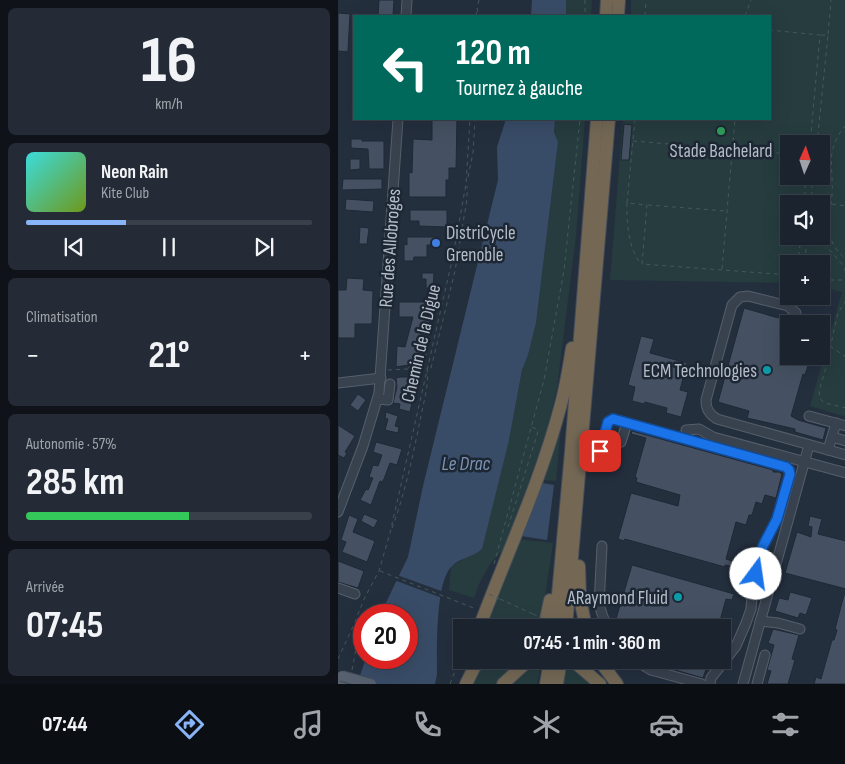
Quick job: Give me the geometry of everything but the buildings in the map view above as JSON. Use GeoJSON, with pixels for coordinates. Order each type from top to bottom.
{"type":"FeatureCollection","features":[{"type":"Feature","properties":{"kind":"highway"},"geometry":{"type":"LineString","coordinates":[[606,15],[607,0]]}},
{"type":"Feature","properties":{"kind":"highway"},"geometry":{"type":"LineString","coordinates":[[556,619],[597,120]]}},
{"type":"Feature","properties":{"kind":"highway"},"geometry":{"type":"LineString","coordinates":[[566,619],[578,497],[609,120]]}},
{"type":"Feature","properties":{"kind":"highway"},"geometry":{"type":"LineString","coordinates":[[483,619],[532,492],[559,412],[572,348],[579,279],[588,234]]}},
{"type":"Feature","properties":{"kind":"highway"},"geometry":{"type":"LineString","coordinates":[[578,497],[582,514],[579,589],[584,619]]}},
{"type":"Feature","properties":{"kind":"highway"},"geometry":{"type":"LineString","coordinates":[[546,619],[564,524]]}},
{"type":"Feature","properties":{"kind":"highway"},"geometry":{"type":"LineString","coordinates":[[460,684],[464,669]]}},
{"type":"Feature","properties":{"kind":"highway"},"geometry":{"type":"LineString","coordinates":[[466,684],[474,669]]}},
{"type":"Feature","properties":{"kind":"highway"},"geometry":{"type":"LineString","coordinates":[[503,684],[519,669]]}},
{"type":"Feature","properties":{"kind":"highway"},"geometry":{"type":"LineString","coordinates":[[546,684],[548,669]]}},
{"type":"Feature","properties":{"kind":"highway"},"geometry":{"type":"LineString","coordinates":[[557,684],[560,669]]}},
{"type":"Feature","properties":{"kind":"highway"},"geometry":{"type":"LineString","coordinates":[[582,669],[600,684]]}},
{"type":"Feature","properties":{"kind":"highway"},"geometry":{"type":"LineString","coordinates":[[606,669],[617,684]]}},
{"type":"Feature","properties":{"kind":"main road"},"geometry":{"type":"LineString","coordinates":[[341,680],[371,684]]}},
{"type":"Feature","properties":{"kind":"street"},"geometry":{"type":"LineString","coordinates":[[406,15],[407,0]]}},
{"type":"Feature","properties":{"kind":"street","name":"Rue des Allobroges"},"geometry":{"type":"LineString","coordinates":[[378,400],[398,120]]}},
{"type":"Feature","properties":{"kind":"street"},"geometry":{"type":"LineString","coordinates":[[796,313],[788,306],[748,296],[740,297],[732,305],[706,400],[708,412],[717,419],[846,455]]}},
{"type":"Feature","properties":{"kind":"street"},"geometry":{"type":"LineString","coordinates":[[338,383],[381,374]]}},
{"type":"Feature","properties":{"kind":"street"},"geometry":{"type":"LineString","coordinates":[[338,512],[378,400],[388,400],[390,384]]}},
{"type":"Feature","properties":{"kind":"street"},"geometry":{"type":"LineString","coordinates":[[810,416],[846,426]]}},
{"type":"Feature","properties":{"kind":"street"},"geometry":{"type":"LineString","coordinates":[[600,451],[610,419],[786,467],[789,470],[790,474],[777,519],[763,546],[750,589],[750,610],[736,646],[711,678],[710,684]]}},
{"type":"Feature","properties":{"kind":"street"},"geometry":{"type":"LineString","coordinates":[[621,442],[627,423]]}},
{"type":"Feature","properties":{"kind":"street"},"geometry":{"type":"LineString","coordinates":[[828,450],[836,423]]}},
{"type":"Feature","properties":{"kind":"street"},"geometry":{"type":"LineString","coordinates":[[686,430],[699,429],[713,437],[846,473]]}},
{"type":"Feature","properties":{"kind":"street"},"geometry":{"type":"LineString","coordinates":[[753,448],[758,431]]}},
{"type":"Feature","properties":{"kind":"street"},"geometry":{"type":"LineString","coordinates":[[832,437],[846,440]]}},
{"type":"Feature","properties":{"kind":"street"},"geometry":{"type":"LineString","coordinates":[[743,684],[809,445]]}},
{"type":"Feature","properties":{"kind":"street"},"geometry":{"type":"LineString","coordinates":[[602,546],[599,605],[604,619]]}},
{"type":"Feature","properties":{"kind":"street"},"geometry":{"type":"LineString","coordinates":[[338,588],[355,594]]}},
{"type":"Feature","properties":{"kind":"street"},"geometry":{"type":"LineString","coordinates":[[750,589],[768,594]]}},
{"type":"Feature","properties":{"kind":"street"},"geometry":{"type":"LineString","coordinates":[[760,621],[778,623],[800,629]]}},
{"type":"Feature","properties":{"kind":"street"},"geometry":{"type":"LineString","coordinates":[[746,673],[758,681],[765,655]]}},
{"type":"Feature","properties":{"kind":"street"},"geometry":{"type":"LineString","coordinates":[[650,669],[702,684]]}},
{"type":"Feature","properties":{"kind":"path"},"geometry":{"type":"LineString","coordinates":[[477,15],[478,0]]}},
{"type":"Feature","properties":{"kind":"path"},"geometry":{"type":"LineString","coordinates":[[585,0],[586,15]]}},
{"type":"Feature","properties":{"kind":"path"},"geometry":{"type":"LineString","coordinates":[[645,15],[646,0]]}},
{"type":"Feature","properties":{"kind":"path"},"geometry":{"type":"LineString","coordinates":[[746,15],[751,0]]}},
{"type":"Feature","properties":{"kind":"path"},"geometry":{"type":"LineString","coordinates":[[818,135],[831,0]]}},
{"type":"Feature","properties":{"kind":"path"},"geometry":{"type":"LineString","coordinates":[[771,30],[828,36]]}},
{"type":"Feature","properties":{"kind":"path"},"geometry":{"type":"LineString","coordinates":[[811,135],[820,35]]}},
{"type":"Feature","properties":{"kind":"path","name":"Chemin de la Digue"},"geometry":{"type":"LineString","coordinates":[[362,604],[381,571],[453,256],[466,184],[470,120]]}},
{"type":"Feature","properties":{"kind":"path"},"geometry":{"type":"LineString","coordinates":[[381,374],[409,369],[431,368],[455,271],[467,198],[466,184],[473,153],[475,120]]}},
{"type":"Feature","properties":{"kind":"path"},"geometry":{"type":"LineString","coordinates":[[492,569],[544,380],[564,270],[580,120]]}},
{"type":"Feature","properties":{"kind":"path"},"geometry":{"type":"LineString","coordinates":[[635,120],[626,216],[636,259],[642,264],[780,274]]}},
{"type":"Feature","properties":{"kind":"path"},"geometry":{"type":"LineString","coordinates":[[722,270],[735,120]]}},
{"type":"Feature","properties":{"kind":"path"},"geometry":{"type":"LineString","coordinates":[[846,125],[834,142],[831,160],[832,194],[830,204],[846,206]]}},
{"type":"Feature","properties":{"kind":"path"},"geometry":{"type":"LineString","coordinates":[[633,141],[780,153]]}},
{"type":"Feature","properties":{"kind":"path"},"geometry":{"type":"LineString","coordinates":[[627,203],[727,211]]}},
{"type":"Feature","properties":{"kind":"path"},"geometry":{"type":"LineString","coordinates":[[642,264],[647,205]]}},
{"type":"Feature","properties":{"kind":"path"},"geometry":{"type":"LineString","coordinates":[[830,230],[833,245],[839,254],[846,259]]}},
{"type":"Feature","properties":{"kind":"path"},"geometry":{"type":"LineString","coordinates":[[826,245],[844,266],[846,274]]}},
{"type":"Feature","properties":{"kind":"path"},"geometry":{"type":"LineString","coordinates":[[830,280],[846,280]]}},
{"type":"Feature","properties":{"kind":"path"},"geometry":{"type":"LineString","coordinates":[[845,301],[838,313],[830,346],[846,357]]}},
{"type":"Feature","properties":{"kind":"path"},"geometry":{"type":"LineString","coordinates":[[409,369],[409,367],[424,366],[426,354],[430,355]]}},
{"type":"Feature","properties":{"kind":"path"},"geometry":{"type":"LineString","coordinates":[[827,365],[819,391],[820,399],[825,403],[846,408]]}},
{"type":"Feature","properties":{"kind":"path"},"geometry":{"type":"LineString","coordinates":[[390,533],[398,512],[418,428],[428,377],[427,368]]}},
{"type":"Feature","properties":{"kind":"path"},"geometry":{"type":"LineString","coordinates":[[516,501],[538,432],[532,427]]}},
{"type":"Feature","properties":{"kind":"path"},"geometry":{"type":"LineString","coordinates":[[381,571],[476,609],[478,603]]}},
{"type":"Feature","properties":{"kind":"path"},"geometry":{"type":"LineString","coordinates":[[489,594],[544,619]]}},
{"type":"Feature","properties":{"kind":"path","name":"Chemin de la Digue"},"geometry":{"type":"LineString","coordinates":[[338,659],[353,626]]}},
{"type":"Feature","properties":{"kind":"path"},"geometry":{"type":"LineString","coordinates":[[341,680],[353,667]]}},
{"type":"Feature","properties":{"kind":"path"},"geometry":{"type":"LineString","coordinates":[[450,684],[456,669]]}},
{"type":"Feature","properties":{"kind":"green space"},"geometry":{"type":"Polygon","coordinates":[[[566,0],[592,0],[591,15],[566,15],[566,0]]]}},
{"type":"Feature","properties":{"kind":"green space","name":"Stade Bachelard"},"geometry":{"type":"Polygon","coordinates":[[[631,0],[845,0],[845,416],[810,406],[822,365],[830,365],[830,335],[842,292],[830,289],[830,255],[780,255],[780,283],[610,280],[623,120],[771,120],[771,15],[631,15],[631,0]]]}},
{"type":"Feature","properties":{"kind":"green space"},"geometry":{"type":"Polygon","coordinates":[[[555,120],[585,120],[576,236],[557,388],[545,437],[504,549],[490,564],[474,598],[449,590],[451,566],[463,560],[509,440],[522,370],[536,323],[558,142],[554,132],[555,120]]]}},
{"type":"Feature","properties":{"kind":"green space"},"geometry":{"type":"Polygon","coordinates":[[[561,427],[556,481],[543,480],[561,427]]]}},
{"type":"Feature","properties":{"kind":"green space"},"geometry":{"type":"Polygon","coordinates":[[[516,539],[553,543],[540,619],[485,619],[516,539]]]}},
{"type":"Feature","properties":{"kind":"green space"},"geometry":{"type":"Polygon","coordinates":[[[477,669],[513,669],[496,684],[468,684],[477,669]]]}},
{"type":"Feature","properties":{"kind":"green space"},"geometry":{"type":"Polygon","coordinates":[[[526,669],[540,669],[537,684],[513,684],[526,669]]]}},
{"type":"Feature","properties":{"kind":"green space"},"geometry":{"type":"Polygon","coordinates":[[[566,669],[578,669],[597,684],[562,684],[566,669]]]}},
{"type":"Feature","properties":{"kind":"water"},"geometry":{"type":"Polygon","coordinates":[[[532,0],[566,0],[566,15],[531,15],[532,0]]]}},
{"type":"Feature","properties":{"kind":"water","name":"Le Drac"},"geometry":{"type":"Polygon","coordinates":[[[506,120],[555,120],[554,132],[558,142],[536,323],[522,370],[509,440],[482,549],[455,563],[446,574],[442,586],[438,617],[437,674],[435,684],[357,684],[362,669],[418,669],[418,604],[385,604],[408,557],[423,486],[498,180],[497,147],[506,120]]]}},
{"type":"Feature","properties":{"kind":"water"},"geometry":{"type":"Polygon","coordinates":[[[542,483],[554,485],[547,540],[521,536],[542,483]]]}},
{"type":"Feature","properties":{"kind":"pier"},"geometry":{"type":"Polygon","coordinates":[[[397,575],[444,592],[442,598],[394,580],[397,575]]]}},
{"type":"Feature","properties":{"kind":"place","name":"Stade Bachelard"},"geometry":{"type":"Point","coordinates":[721,131]}},
{"type":"Feature","properties":{"kind":"place","name":"DistriCycle Grenoble"},"geometry":{"type":"Point","coordinates":[436,243]}},
{"type":"Feature","properties":{"kind":"place","name":"ECM Technologies"},"geometry":{"type":"Point","coordinates":[767,370]}},
{"type":"Feature","properties":{"kind":"place","name":"ARaymond Fluid"},"geometry":{"type":"Point","coordinates":[678,597]}},
{"type":"Feature","properties":{"kind":"route"},"geometry":{"type":"LineString","coordinates":[[600,451],[608,422],[610,419],[613,419],[786,467],[790,474],[777,519],[763,546],[756,574]]}}]}
